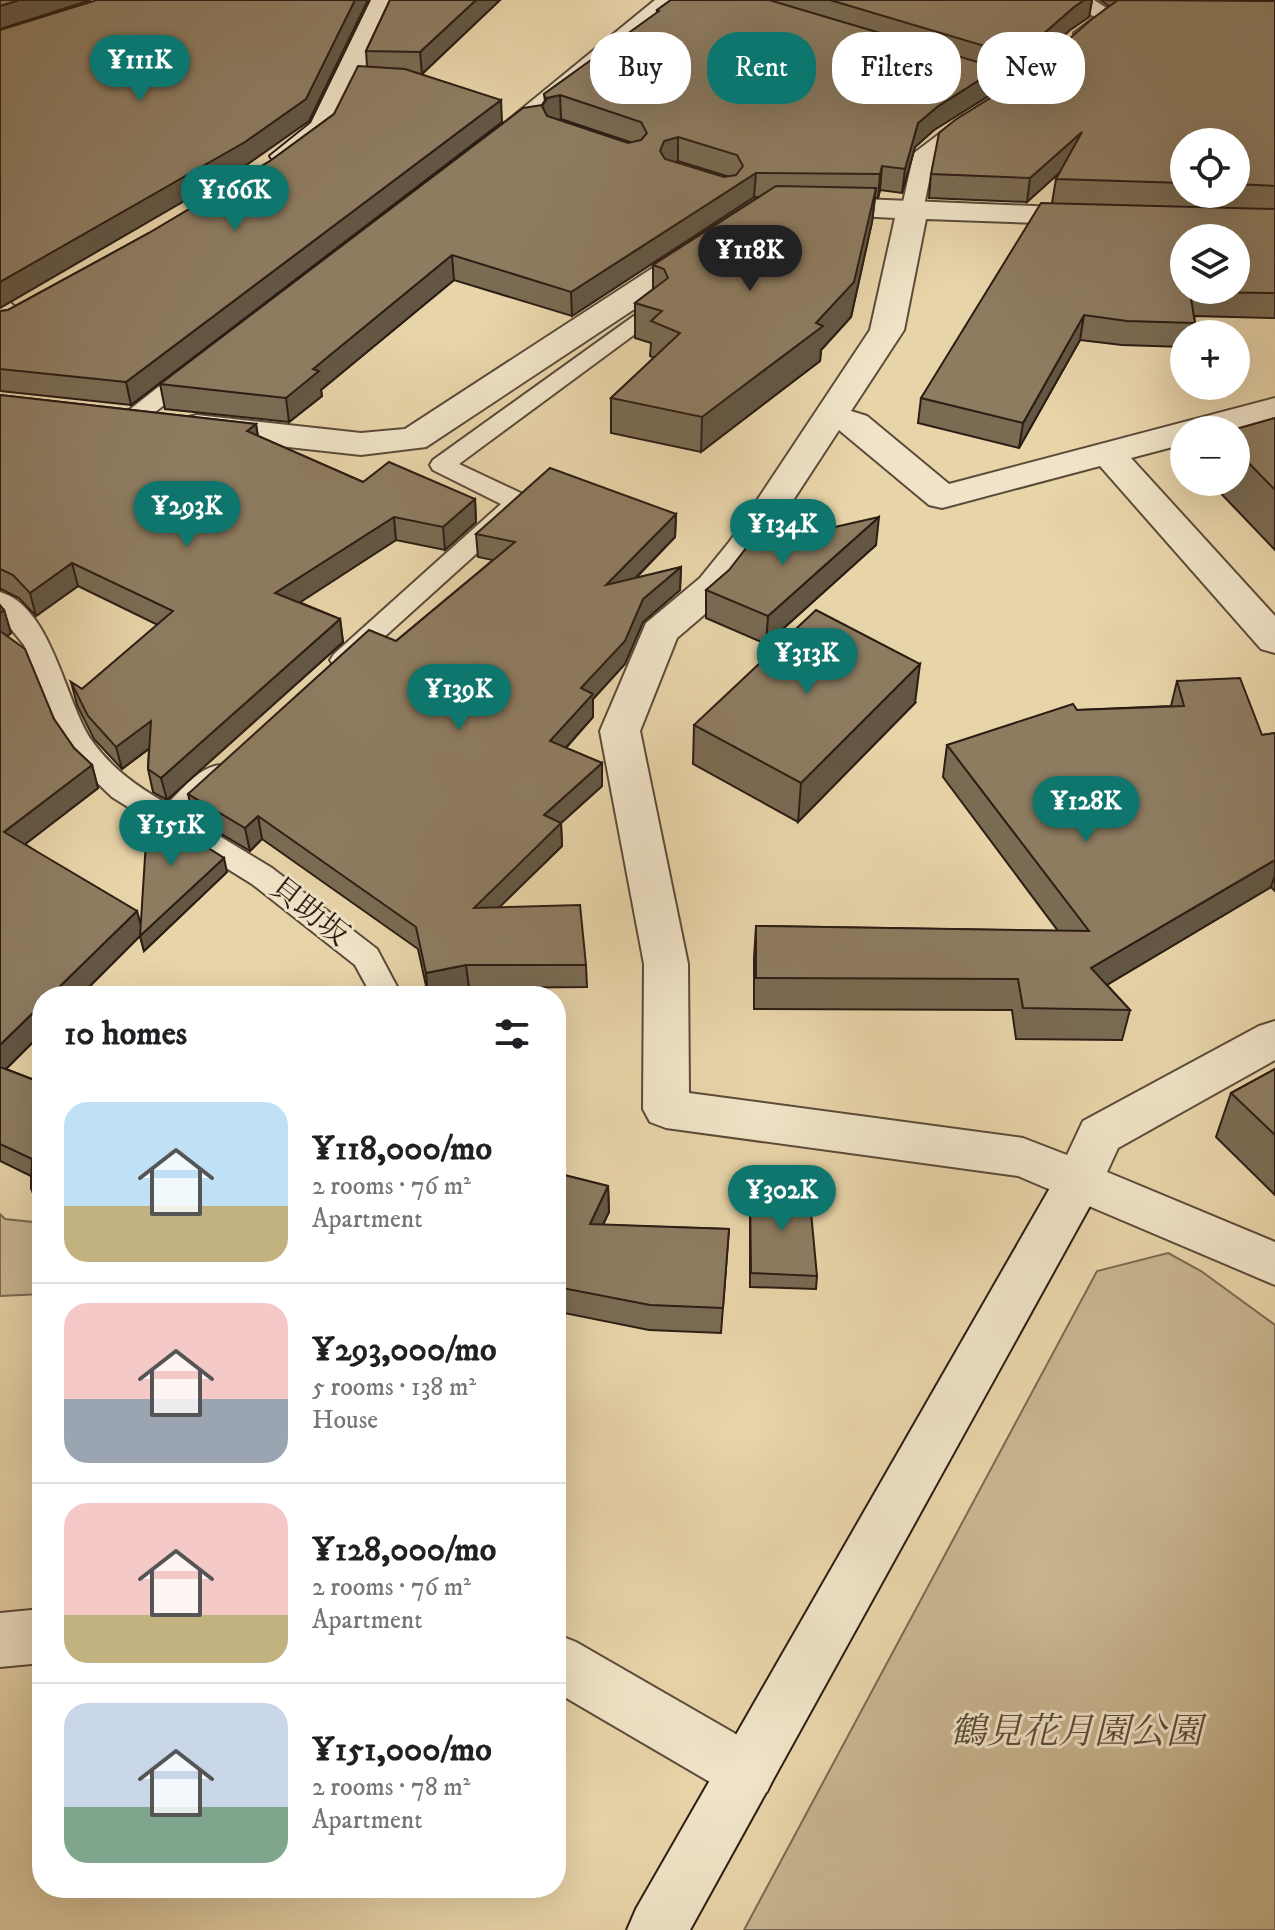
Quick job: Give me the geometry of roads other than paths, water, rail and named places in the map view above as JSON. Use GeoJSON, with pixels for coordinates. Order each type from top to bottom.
{"type":"FeatureCollection","features":[{"type":"Feature","properties":{"kind":"street"},"geometry":{"type":"LineString","coordinates":[[261,174],[324,128],[362,80],[385,0]]}},
{"type":"Feature","properties":{"kind":"street"},"geometry":{"type":"LineString","coordinates":[[790,205],[1117,217]]}},
{"type":"Feature","properties":{"kind":"street"},"geometry":{"type":"LineString","coordinates":[[912,211],[887,330],[743,549],[713,587],[660,632],[620,731],[666,964],[666,1109],[1023,1157],[1275,1264]]}},
{"type":"Feature","properties":{"kind":"street"},"geometry":{"type":"LineString","coordinates":[[117,417],[361,444],[414,439],[734,228]]}},
{"type":"Feature","properties":{"kind":"street"},"geometry":{"type":"LineString","coordinates":[[5,314],[42,300]]}},
{"type":"Feature","properties":{"kind":"street"},"geometry":{"type":"LineString","coordinates":[[1246,416],[1275,408]]}},
{"type":"Feature","properties":{"kind":"street"},"geometry":{"type":"LineString","coordinates":[[832,416],[855,424],[942,497],[1170,437]]}},
{"type":"Feature","properties":{"kind":"street"},"geometry":{"type":"LineString","coordinates":[[1108,454],[1275,640]]}},
{"type":"Feature","properties":{"kind":"street"},"geometry":{"type":"LineString","coordinates":[[657,1930],[1079,1181],[1100,1135],[1275,1039]]}},
{"type":"Feature","properties":{"kind":"street"},"geometry":{"type":"LineString","coordinates":[[0,1640],[32,1637]]}},
{"type":"Feature","properties":{"kind":"street"},"geometry":{"type":"LineString","coordinates":[[566,1667],[747,1772]]}},
{"type":"Feature","properties":{"kind":"lane"},"geometry":{"type":"LineString","coordinates":[[486,147],[526,120],[667,0]]}},
{"type":"Feature","properties":{"kind":"lane"},"geometry":{"type":"LineString","coordinates":[[1085,0],[1081,2],[1109,16],[1085,33]]}},
{"type":"Feature","properties":{"kind":"lane"},"geometry":{"type":"LineString","coordinates":[[912,211],[924,153],[943,137],[1024,85],[961,71]]}},
{"type":"Feature","properties":{"kind":"lane"},"geometry":{"type":"LineString","coordinates":[[493,108],[526,120]]}},
{"type":"Feature","properties":{"kind":"lane"},"geometry":{"type":"LineString","coordinates":[[329,673],[518,502],[442,465],[654,312],[629,300]]}},
{"type":"Feature","properties":{"kind":"lane"},"geometry":{"type":"LineString","coordinates":[[117,417],[204,362]]}},
{"type":"Feature","properties":{"kind":"lane","name":"貝助坂"},"geometry":{"type":"LineString","coordinates":[[0,601],[12,611],[36,642],[77,740],[93,762],[122,790],[262,876],[355,948],[366,957],[382,986]]}},
{"type":"Feature","properties":{"kind":"lane"},"geometry":{"type":"LineString","coordinates":[[167,820],[236,757]]}},
{"type":"Feature","properties":{"kind":"park label","name":"鶴見花月園公園"},"geometry":{"type":"Point","coordinates":[1076,1732]}}]}
